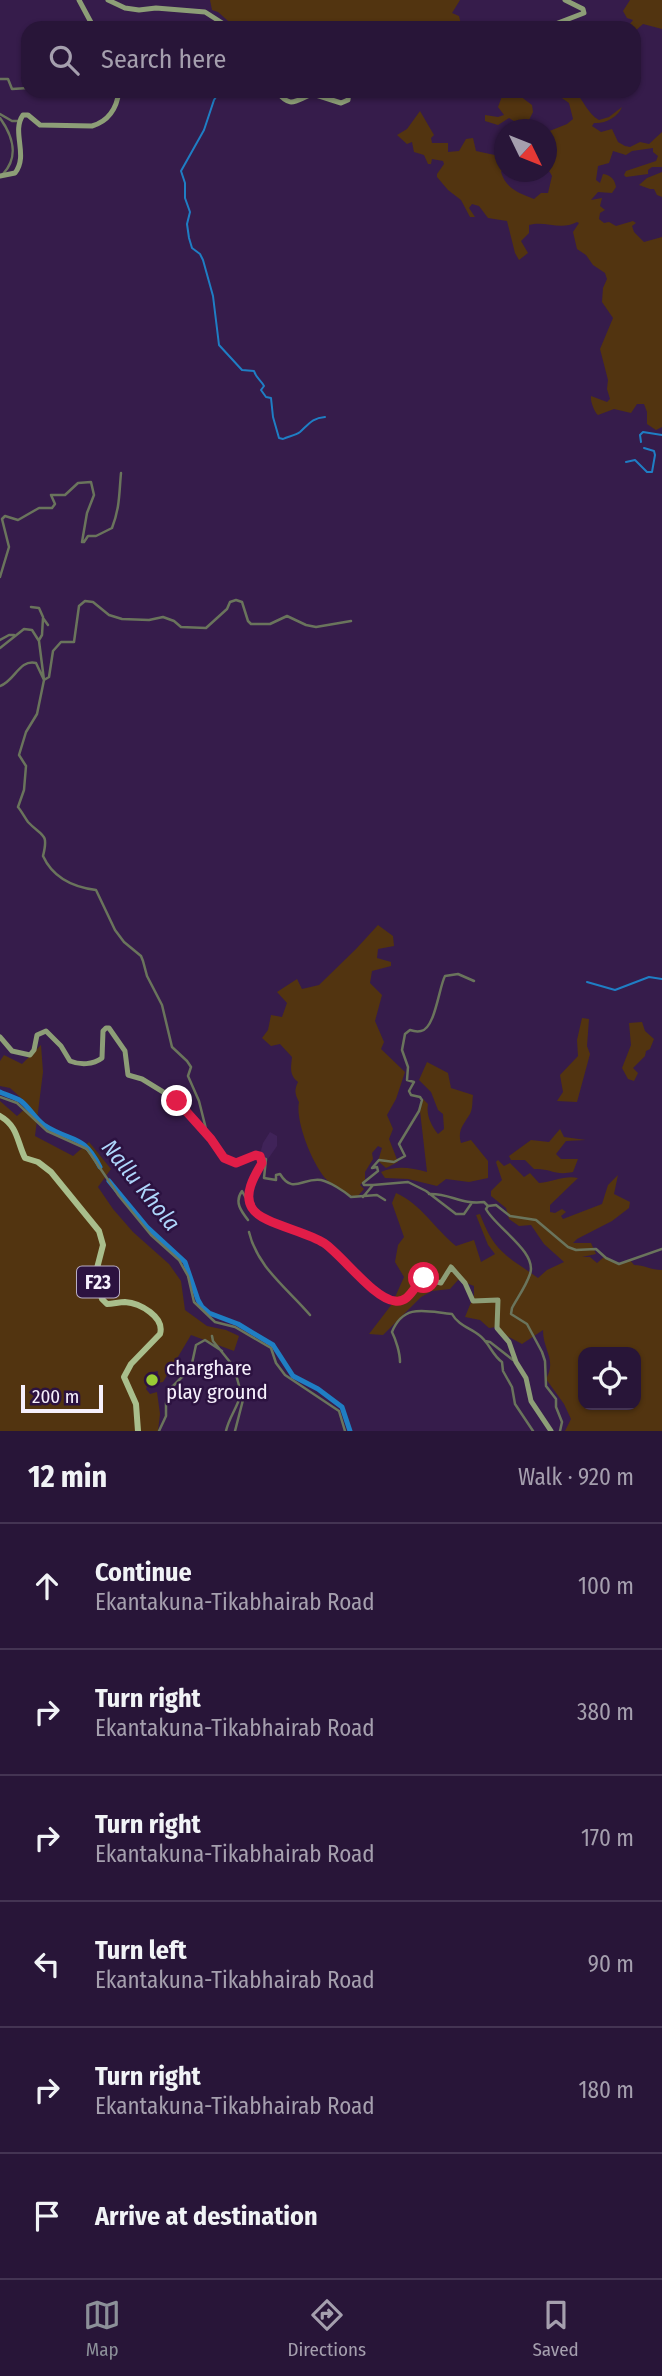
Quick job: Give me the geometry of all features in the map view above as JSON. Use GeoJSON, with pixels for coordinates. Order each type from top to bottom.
{"type":"FeatureCollection","features":[{"type":"Feature","properties":{"kind":"main road"},"geometry":{"type":"LineString","coordinates":[[79,0],[90,21]]}},
{"type":"Feature","properties":{"kind":"main road"},"geometry":{"type":"LineString","coordinates":[[108,0],[125,8],[139,10],[156,8],[205,12],[219,21]]}},
{"type":"Feature","properties":{"kind":"main road"},"geometry":{"type":"LineString","coordinates":[[563,21],[584,13],[583,9],[565,0]]}},
{"type":"Feature","properties":{"kind":"main road"},"geometry":{"type":"LineString","coordinates":[[2,175],[15,173],[20,165],[19,121],[26,114],[40,125],[83,127],[100,124],[113,110],[117,98]]}},
{"type":"Feature","properties":{"kind":"main road"},"geometry":{"type":"LineString","coordinates":[[284,98],[289,102],[305,98]]}},
{"type":"Feature","properties":{"kind":"main road"},"geometry":{"type":"LineString","coordinates":[[325,98],[341,103],[348,98]]}},
{"type":"Feature","properties":{"kind":"main road"},"geometry":{"type":"LineString","coordinates":[[0,1037],[12,1051],[30,1055],[34,1050],[37,1035],[46,1031],[61,1046],[70,1061],[86,1063],[102,1058],[103,1031],[108,1027],[125,1051],[128,1075],[142,1079],[173,1098],[207,1135],[219,1154],[236,1163],[260,1156],[262,1163],[253,1181],[249,1198],[252,1209],[261,1219],[294,1229],[322,1242],[372,1287],[392,1300],[400,1301],[408,1296],[424,1278],[440,1283],[448,1268],[452,1267],[465,1283],[473,1301],[498,1300],[497,1328],[509,1342],[527,1382],[531,1401],[551,1431]]}},
{"type":"Feature","properties":{"kind":"main road","name":"F23"},"geometry":{"type":"LineString","coordinates":[[0,1116],[18,1135],[25,1158],[38,1162],[51,1172],[99,1231],[103,1245],[95,1276],[102,1299],[107,1304],[127,1302],[135,1305],[160,1322],[159,1334],[131,1364],[124,1377],[136,1404],[138,1431]]}},
{"type":"Feature","properties":{"kind":"street"},"geometry":{"type":"LineString","coordinates":[[0,79],[8,79],[12,89],[21,89]]}},
{"type":"Feature","properties":{"kind":"street"},"geometry":{"type":"LineString","coordinates":[[0,116],[19,121]]}},
{"type":"Feature","properties":{"kind":"street"},"geometry":{"type":"LineString","coordinates":[[0,116],[9,134],[14,157],[11,166],[2,175]]}},
{"type":"Feature","properties":{"kind":"street"},"geometry":{"type":"LineString","coordinates":[[0,577],[9,547],[2,520],[5,516],[18,520],[39,509],[52,508],[55,504],[51,495],[65,495],[78,483],[91,482],[94,495],[87,513],[84,542],[88,536],[96,536],[112,527],[120,508],[118,492],[121,473]]}},
{"type":"Feature","properties":{"kind":"street"},"geometry":{"type":"LineString","coordinates":[[44,680],[49,677],[53,651],[61,642],[74,642],[79,606],[85,601],[93,602],[110,615],[122,619],[149,621],[163,617],[187,628],[206,628],[227,609],[230,602],[236,600],[242,603],[251,624],[270,624],[287,616],[306,625],[316,626],[351,621]]}},
{"type":"Feature","properties":{"kind":"street"},"geometry":{"type":"LineString","coordinates":[[31,607],[39,608],[43,614],[39,642]]}},
{"type":"Feature","properties":{"kind":"street"},"geometry":{"type":"LineString","coordinates":[[43,618],[48,625]]}},
{"type":"Feature","properties":{"kind":"street"},"geometry":{"type":"LineString","coordinates":[[0,648],[24,629],[33,630],[39,642],[44,680],[37,714],[26,732],[19,755],[26,766],[19,807],[29,822],[44,834],[46,843],[43,856],[49,870],[81,888],[96,890],[115,930],[124,942],[141,956],[147,976],[162,1005],[172,1047],[191,1068],[188,1076],[199,1101],[207,1135]]}},
{"type":"Feature","properties":{"kind":"street"},"geometry":{"type":"LineString","coordinates":[[0,640],[14,635]]}},
{"type":"Feature","properties":{"kind":"street"},"geometry":{"type":"LineString","coordinates":[[0,686],[8,684],[23,664],[30,661],[36,663],[44,680]]}},
{"type":"Feature","properties":{"kind":"street"},"geometry":{"type":"LineString","coordinates":[[471,1205],[464,1214],[456,1214],[408,1182],[373,1185],[363,1183],[378,1171],[377,1167],[372,1168],[379,1160],[394,1162],[405,1156],[399,1144],[419,1111],[422,1100],[411,1095],[409,1091],[414,1082],[407,1080],[408,1067],[402,1050],[405,1034],[410,1030],[426,1029],[433,1016],[445,976],[457,974],[474,981]]}},
{"type":"Feature","properties":{"kind":"street"},"geometry":{"type":"LineString","coordinates":[[0,1097],[17,1103],[47,1131],[87,1149],[119,1196],[151,1235],[179,1259],[188,1276],[194,1302],[215,1322],[235,1327],[271,1348],[276,1363],[285,1375],[339,1411],[345,1431]]}},
{"type":"Feature","properties":{"kind":"street"},"geometry":{"type":"LineString","coordinates":[[260,1156],[266,1159],[264,1178],[276,1180],[276,1175],[279,1174],[291,1185],[321,1180],[340,1188],[351,1197],[377,1195],[385,1200]]}},
{"type":"Feature","properties":{"kind":"street"},"geometry":{"type":"LineString","coordinates":[[363,1198],[373,1185]]}},
{"type":"Feature","properties":{"kind":"street"},"geometry":{"type":"LineString","coordinates":[[248,1220],[240,1210],[239,1197],[242,1191],[252,1209]]}},
{"type":"Feature","properties":{"kind":"street"},"geometry":{"type":"LineString","coordinates":[[429,1194],[441,1194],[471,1205],[484,1202],[488,1206],[496,1205],[510,1216],[536,1220],[568,1247],[576,1250],[596,1249],[619,1264],[662,1250]]}},
{"type":"Feature","properties":{"kind":"street"},"geometry":{"type":"LineString","coordinates":[[488,1206],[488,1213],[529,1260],[531,1272],[512,1308],[512,1314],[527,1324],[542,1352],[546,1386],[556,1399],[562,1422],[560,1431]]}},
{"type":"Feature","properties":{"kind":"street"},"geometry":{"type":"LineString","coordinates":[[249,1232],[256,1254],[310,1315]]}},
{"type":"Feature","properties":{"kind":"street"},"geometry":{"type":"LineString","coordinates":[[400,1362],[400,1353],[392,1332],[399,1319],[418,1310],[452,1314],[470,1331],[479,1334],[502,1362],[503,1371],[512,1387],[515,1404],[533,1431]]}},
{"type":"Feature","properties":{"kind":"street"},"geometry":{"type":"LineString","coordinates":[[212,1336],[238,1377],[241,1393],[239,1403],[229,1417],[226,1431]]}},
{"type":"Feature","properties":{"kind":"street"},"geometry":{"type":"LineString","coordinates":[[159,1431],[166,1416],[170,1389],[191,1368],[195,1345],[205,1340],[222,1351]]}},
{"type":"Feature","properties":{"kind":"street"},"geometry":{"type":"LineString","coordinates":[[485,1341],[491,1342],[516,1362]]}},
{"type":"Feature","properties":{"kind":"street"},"geometry":{"type":"LineString","coordinates":[[238,1377],[244,1375]]}},
{"type":"Feature","properties":{"kind":"street"},"geometry":{"type":"LineString","coordinates":[[235,1431],[245,1401],[241,1393]]}},
{"type":"Feature","properties":{"kind":"shaded area"},"geometry":{"type":"Polygon","coordinates":[[[210,0],[460,0],[452,13],[459,16],[460,21],[228,21],[212,10],[210,0]]]}},
{"type":"Feature","properties":{"kind":"shaded area"},"geometry":{"type":"Polygon","coordinates":[[[630,0],[662,0],[662,29],[641,26],[641,21],[632,21],[623,11],[630,0]]]}},
{"type":"Feature","properties":{"kind":"shaded area"},"geometry":{"type":"Polygon","coordinates":[[[501,98],[523,98],[532,105],[533,112],[530,119],[494,119],[494,124],[485,121],[485,115],[504,115],[498,107],[501,98]]]}},
{"type":"Feature","properties":{"kind":"shaded area"},"geometry":{"type":"Polygon","coordinates":[[[562,98],[580,98],[599,120],[609,117],[622,107],[611,119],[594,123],[592,126],[601,132],[612,129],[618,142],[625,146],[630,147],[640,142],[649,144],[662,132],[662,167],[652,167],[648,174],[626,177],[626,171],[656,161],[658,156],[653,152],[653,148],[632,151],[626,155],[613,151],[609,163],[598,166],[596,180],[600,183],[603,174],[606,175],[612,178],[616,187],[612,193],[598,192],[591,200],[602,198],[600,206],[605,210],[600,213],[599,219],[604,223],[609,222],[616,226],[633,221],[636,223],[632,226],[634,232],[644,242],[662,237],[662,427],[656,430],[647,424],[644,404],[637,404],[631,413],[614,409],[598,415],[593,406],[591,396],[607,402],[610,399],[600,349],[613,318],[602,302],[607,279],[605,273],[577,249],[573,232],[579,223],[565,226],[529,225],[529,233],[521,241],[528,253],[519,260],[507,221],[488,218],[479,206],[472,204],[469,208],[475,217],[470,217],[461,200],[437,177],[443,161],[432,159],[431,164],[428,164],[424,155],[414,152],[412,142],[407,144],[397,135],[407,129],[420,111],[434,135],[431,138],[432,143],[448,143],[448,152],[459,151],[466,139],[473,138],[476,151],[494,155],[494,182],[505,182],[514,190],[534,199],[541,193],[548,193],[551,182],[557,182],[557,128],[573,119],[569,103],[562,98]]]}},
{"type":"Feature","properties":{"kind":"shaded area"},"geometry":{"type":"Polygon","coordinates":[[[662,172],[662,197],[657,195],[654,189],[639,185],[647,178],[662,172]]]}},
{"type":"Feature","properties":{"kind":"shaded area"},"geometry":{"type":"Polygon","coordinates":[[[378,925],[393,936],[394,946],[378,949],[377,958],[391,962],[391,966],[372,971],[370,983],[382,995],[375,1021],[384,1042],[381,1049],[405,1072],[396,1099],[387,1115],[393,1129],[389,1139],[398,1162],[386,1168],[378,1161],[382,1148],[378,1146],[372,1153],[373,1159],[365,1172],[365,1180],[360,1185],[364,1189],[356,1198],[330,1183],[316,1165],[300,1120],[296,1092],[298,1082],[292,1074],[292,1057],[280,1044],[271,1046],[262,1038],[268,1030],[271,1015],[282,1017],[287,1003],[277,992],[297,979],[302,989],[319,985],[378,925]]]}},
{"type":"Feature","properties":{"kind":"shaded area"},"geometry":{"type":"Polygon","coordinates":[[[582,1018],[589,1019],[587,1046],[590,1054],[577,1102],[557,1101],[563,1092],[560,1075],[578,1056],[577,1040],[582,1018]]]}},
{"type":"Feature","properties":{"kind":"shaded area"},"geometry":{"type":"Polygon","coordinates":[[[642,1022],[645,1031],[654,1039],[645,1056],[633,1068],[638,1073],[634,1081],[628,1079],[622,1068],[631,1045],[629,1023],[642,1022]]]}},
{"type":"Feature","properties":{"kind":"shaded area"},"geometry":{"type":"Polygon","coordinates":[[[41,1045],[43,1072],[35,1136],[73,1156],[89,1142],[111,1169],[98,1187],[133,1232],[169,1264],[181,1281],[185,1310],[207,1326],[239,1336],[234,1351],[191,1335],[163,1382],[157,1383],[158,1371],[153,1372],[146,1389],[150,1394],[157,1392],[160,1414],[158,1431],[0,1431],[0,1101],[17,1116],[29,1105],[10,1088],[0,1086],[0,1061],[4,1055],[22,1064],[41,1045]]]}},
{"type":"Feature","properties":{"kind":"shaded area"},"geometry":{"type":"Polygon","coordinates":[[[427,1062],[448,1073],[451,1088],[473,1095],[471,1112],[462,1127],[460,1138],[461,1143],[471,1140],[488,1161],[488,1178],[469,1182],[446,1179],[437,1186],[408,1179],[385,1178],[381,1172],[410,1168],[427,1172],[420,1111],[423,1099],[428,1104],[428,1116],[435,1131],[438,1134],[444,1129],[443,1114],[438,1110],[431,1092],[419,1080],[427,1062]]]}},
{"type":"Feature","properties":{"kind":"shaded area"},"geometry":{"type":"Polygon","coordinates":[[[560,1129],[564,1137],[586,1140],[566,1141],[556,1154],[561,1159],[578,1159],[573,1172],[534,1169],[525,1160],[511,1160],[509,1156],[531,1140],[549,1142],[560,1129]]]}},
{"type":"Feature","properties":{"kind":"shaded area"},"geometry":{"type":"Polygon","coordinates":[[[270,1132],[277,1136],[277,1146],[268,1159],[260,1154],[270,1132]]]}},
{"type":"Feature","properties":{"kind":"shaded area"},"geometry":{"type":"Polygon","coordinates":[[[498,1160],[504,1166],[510,1163],[524,1177],[530,1173],[539,1183],[568,1177],[578,1178],[550,1205],[550,1212],[555,1213],[562,1209],[566,1212],[561,1216],[563,1219],[602,1204],[608,1185],[618,1175],[614,1194],[630,1202],[629,1208],[573,1243],[591,1243],[596,1254],[582,1257],[590,1257],[597,1263],[605,1256],[619,1265],[630,1260],[634,1265],[662,1270],[662,1431],[565,1431],[571,1419],[546,1379],[550,1360],[543,1330],[522,1344],[505,1335],[497,1327],[489,1328],[480,1320],[465,1317],[474,1295],[474,1286],[458,1280],[450,1289],[432,1291],[421,1297],[383,1335],[369,1334],[392,1304],[404,1277],[395,1262],[398,1245],[404,1237],[392,1203],[396,1193],[420,1210],[456,1246],[474,1240],[481,1262],[495,1254],[488,1245],[476,1215],[480,1214],[496,1245],[538,1278],[564,1262],[544,1244],[531,1225],[519,1226],[509,1219],[506,1208],[491,1196],[491,1191],[502,1180],[496,1162],[498,1160]]]}},
{"type":"Feature","properties":{"kind":"waterway"},"geometry":{"type":"LineString","coordinates":[[215,98],[204,130],[181,171],[190,212],[187,224],[189,238],[192,248],[203,260],[213,296],[219,345],[242,370],[254,371],[263,384],[261,390],[266,397],[271,398],[279,438],[296,434],[314,420],[325,417]]}},
{"type":"Feature","properties":{"kind":"waterway"},"geometry":{"type":"LineString","coordinates":[[641,442],[640,435],[643,432],[662,435]]}},
{"type":"Feature","properties":{"kind":"waterway"},"geometry":{"type":"LineString","coordinates":[[626,462],[635,460],[647,472],[652,472],[654,451],[644,448]]}},
{"type":"Feature","properties":{"kind":"waterway"},"geometry":{"type":"LineString","coordinates":[[587,982],[615,990],[649,977],[662,979]]}},
{"type":"Feature","properties":{"kind":"waterway","name":"Nallu Khola"},"geometry":{"type":"LineString","coordinates":[[0,1092],[21,1101],[44,1125],[82,1144],[100,1167]]}},
{"type":"Feature","properties":{"kind":"waterway","name":"Nallu Khola"},"geometry":{"type":"LineString","coordinates":[[109,1181],[147,1227],[185,1262],[202,1307],[273,1345],[293,1376],[318,1389],[342,1407],[350,1431]]}},
{"type":"Feature","properties":{"kind":"place","name":"charghare play ground"},"geometry":{"type":"Point","coordinates":[152,1380]}},
{"type":"Feature","properties":{"kind":"route"},"geometry":{"type":"LineString","coordinates":[[177,1101],[224,1158],[236,1163],[260,1156],[262,1163],[255,1175],[249,1198],[252,1209],[261,1219],[314,1237],[335,1251],[372,1287],[392,1300],[400,1301],[408,1296],[424,1278]]}}]}
